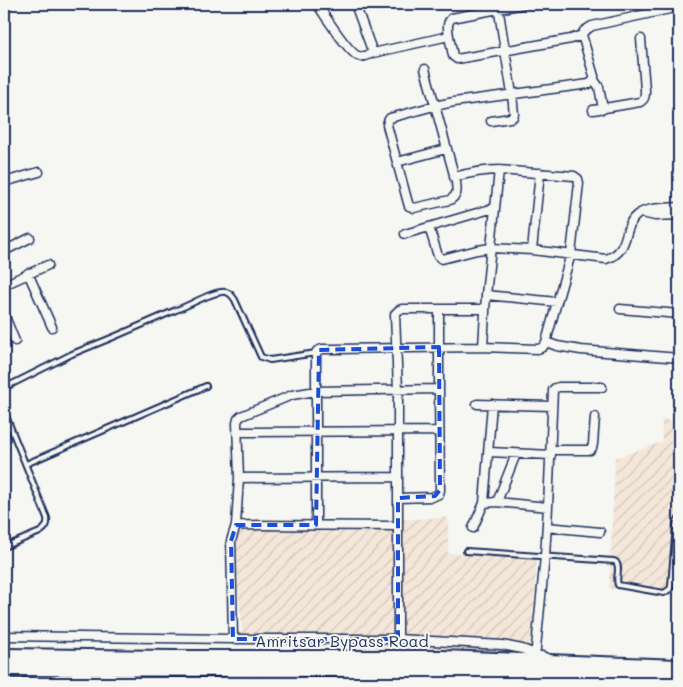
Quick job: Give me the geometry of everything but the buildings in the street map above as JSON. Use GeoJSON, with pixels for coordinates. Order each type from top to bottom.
{"type":"FeatureCollection","features":[{"type":"Feature","properties":{"kind":"highway","name":"Amritsar Bypass Road"},"geometry":{"type":"LineString","coordinates":[[4,656],[535,658],[559,663],[679,667]]}},
{"type":"Feature","properties":{"kind":"highway","name":"Amritsar Bypass Road"},"geometry":{"type":"LineString","coordinates":[[4,668],[342,677],[391,681],[511,683]]}},
{"type":"Feature","properties":{"kind":"highway"},"geometry":{"type":"LineString","coordinates":[[342,677],[447,670],[567,672],[679,678]]}},
{"type":"Feature","properties":{"kind":"street"},"geometry":{"type":"LineString","coordinates":[[317,4],[355,55],[362,56],[449,36]]}},
{"type":"Feature","properties":{"kind":"street"},"geometry":{"type":"LineString","coordinates":[[355,4],[373,53]]}},
{"type":"Feature","properties":{"kind":"street"},"geometry":{"type":"LineString","coordinates":[[524,4],[498,6],[452,18],[447,25],[453,56],[458,59],[571,39],[582,35],[584,31],[592,26],[664,6],[679,7]]}},
{"type":"Feature","properties":{"kind":"street"},"geometry":{"type":"LineString","coordinates":[[491,122],[510,118],[514,114],[498,6]]}},
{"type":"Feature","properties":{"kind":"street"},"geometry":{"type":"LineString","coordinates":[[582,35],[594,80],[599,87],[603,109]]}},
{"type":"Feature","properties":{"kind":"street"},"geometry":{"type":"LineString","coordinates":[[594,110],[644,100],[641,39]]}},
{"type":"Feature","properties":{"kind":"street"},"geometry":{"type":"LineString","coordinates":[[425,69],[434,106],[457,191],[450,200],[412,208],[408,203],[387,125],[388,121],[393,117],[434,106],[454,102],[589,84],[594,80]]}},
{"type":"Feature","properties":{"kind":"street"},"geometry":{"type":"LineString","coordinates":[[397,162],[446,149]]}},
{"type":"Feature","properties":{"kind":"street"},"geometry":{"type":"LineString","coordinates":[[316,526],[317,351],[322,349],[439,347],[538,349],[546,342],[571,254],[578,179],[574,176],[499,170],[488,170],[454,178]]}},
{"type":"Feature","properties":{"kind":"street"},"geometry":{"type":"LineString","coordinates":[[483,347],[486,296],[499,170]]}},
{"type":"Feature","properties":{"kind":"street"},"geometry":{"type":"LineString","coordinates":[[4,182],[39,172]]}},
{"type":"Feature","properties":{"kind":"street"},"geometry":{"type":"LineString","coordinates":[[532,250],[540,173]]}},
{"type":"Feature","properties":{"kind":"street"},"geometry":{"type":"LineString","coordinates":[[429,227],[438,256],[442,259],[491,248],[532,250],[606,259],[617,254],[623,246],[632,220],[638,214],[653,209],[679,207]]}},
{"type":"Feature","properties":{"kind":"street"},"geometry":{"type":"LineString","coordinates":[[405,234],[494,208]]}},
{"type":"Feature","properties":{"kind":"street"},"geometry":{"type":"LineString","coordinates":[[642,212],[655,216],[679,215]]}},
{"type":"Feature","properties":{"kind":"street"},"geometry":{"type":"LineString","coordinates":[[4,250],[30,238]]}},
{"type":"Feature","properties":{"kind":"street"},"geometry":{"type":"LineString","coordinates":[[4,285],[48,265]]}},
{"type":"Feature","properties":{"kind":"street"},"geometry":{"type":"LineString","coordinates":[[28,273],[52,327]]}},
{"type":"Feature","properties":{"kind":"street"},"geometry":{"type":"LineString","coordinates":[[486,296],[557,302]]}},
{"type":"Feature","properties":{"kind":"street"},"geometry":{"type":"LineString","coordinates":[[398,639],[398,390],[395,314],[396,311],[402,309],[485,309]]}},
{"type":"Feature","properties":{"kind":"street"},"geometry":{"type":"LineString","coordinates":[[398,498],[432,497],[439,494],[440,490],[439,309]]}},
{"type":"Feature","properties":{"kind":"street"},"geometry":{"type":"LineString","coordinates":[[620,309],[679,314]]}},
{"type":"Feature","properties":{"kind":"street"},"geometry":{"type":"LineString","coordinates":[[4,314],[15,340]]}},
{"type":"Feature","properties":{"kind":"street"},"geometry":{"type":"LineString","coordinates":[[546,342],[581,350],[679,358]]}},
{"type":"Feature","properties":{"kind":"street"},"geometry":{"type":"LineString","coordinates":[[4,636],[398,639],[502,645],[522,649],[535,658],[547,527],[553,390],[559,387],[602,387]]}},
{"type":"Feature","properties":{"kind":"street"},"geometry":{"type":"LineString","coordinates":[[232,639],[231,541],[236,524],[239,478],[238,419],[241,416],[292,395],[316,391],[439,389]]}},
{"type":"Feature","properties":{"kind":"street"},"geometry":{"type":"LineString","coordinates":[[477,404],[552,406]]}},
{"type":"Feature","properties":{"kind":"street"},"geometry":{"type":"LineString","coordinates":[[473,528],[484,503],[492,404]]}},
{"type":"Feature","properties":{"kind":"street"},"geometry":{"type":"LineString","coordinates":[[488,452],[516,454],[590,450],[593,444],[595,417]]}},
{"type":"Feature","properties":{"kind":"street"},"geometry":{"type":"LineString","coordinates":[[237,432],[439,431]]}},
{"type":"Feature","properties":{"kind":"street"},"geometry":{"type":"LineString","coordinates":[[496,502],[516,454]]}},
{"type":"Feature","properties":{"kind":"street"},"geometry":{"type":"LineString","coordinates":[[239,478],[397,478]]}},
{"type":"Feature","properties":{"kind":"street"},"geometry":{"type":"LineString","coordinates":[[484,503],[496,502],[548,507]]}},
{"type":"Feature","properties":{"kind":"street"},"geometry":{"type":"LineString","coordinates":[[236,524],[397,526]]}},
{"type":"Feature","properties":{"kind":"street"},"geometry":{"type":"LineString","coordinates":[[547,527],[600,532]]}},
{"type":"Feature","properties":{"kind":"street"},"geometry":{"type":"LineString","coordinates":[[4,683],[70,683]]}},
{"type":"Feature","properties":{"kind":"lane"},"geometry":{"type":"LineString","coordinates":[[4,388],[72,354],[205,297],[224,292],[230,293],[235,300],[261,357],[270,360],[316,353]]}},
{"type":"Feature","properties":{"kind":"lane"},"geometry":{"type":"LineString","coordinates":[[26,464],[206,386]]}},
{"type":"Feature","properties":{"kind":"lane"},"geometry":{"type":"LineString","coordinates":[[4,411],[48,523],[40,532],[4,547]]}},
{"type":"Feature","properties":{"kind":"lane"},"geometry":{"type":"LineString","coordinates":[[466,551],[616,562],[618,565],[618,585],[664,593],[671,586],[676,522],[679,519]]}},
{"type":"Feature","properties":{"kind":"highlighted area"},"geometry":{"type":"Polygon","coordinates":[[[439,347],[440,490],[435,496],[398,498],[398,639],[233,639],[231,541],[236,525],[316,525],[319,350],[439,347]]]}},
{"type":"Feature","properties":{"kind":"shaded area"},"geometry":{"type":"Polygon","coordinates":[[[662,420],[679,421],[679,596],[609,588],[615,458],[662,442],[662,420]]]}},
{"type":"Feature","properties":{"kind":"shaded area"},"geometry":{"type":"Polygon","coordinates":[[[448,517],[448,553],[537,557],[531,653],[243,644],[233,530],[448,517]]]}}]}
